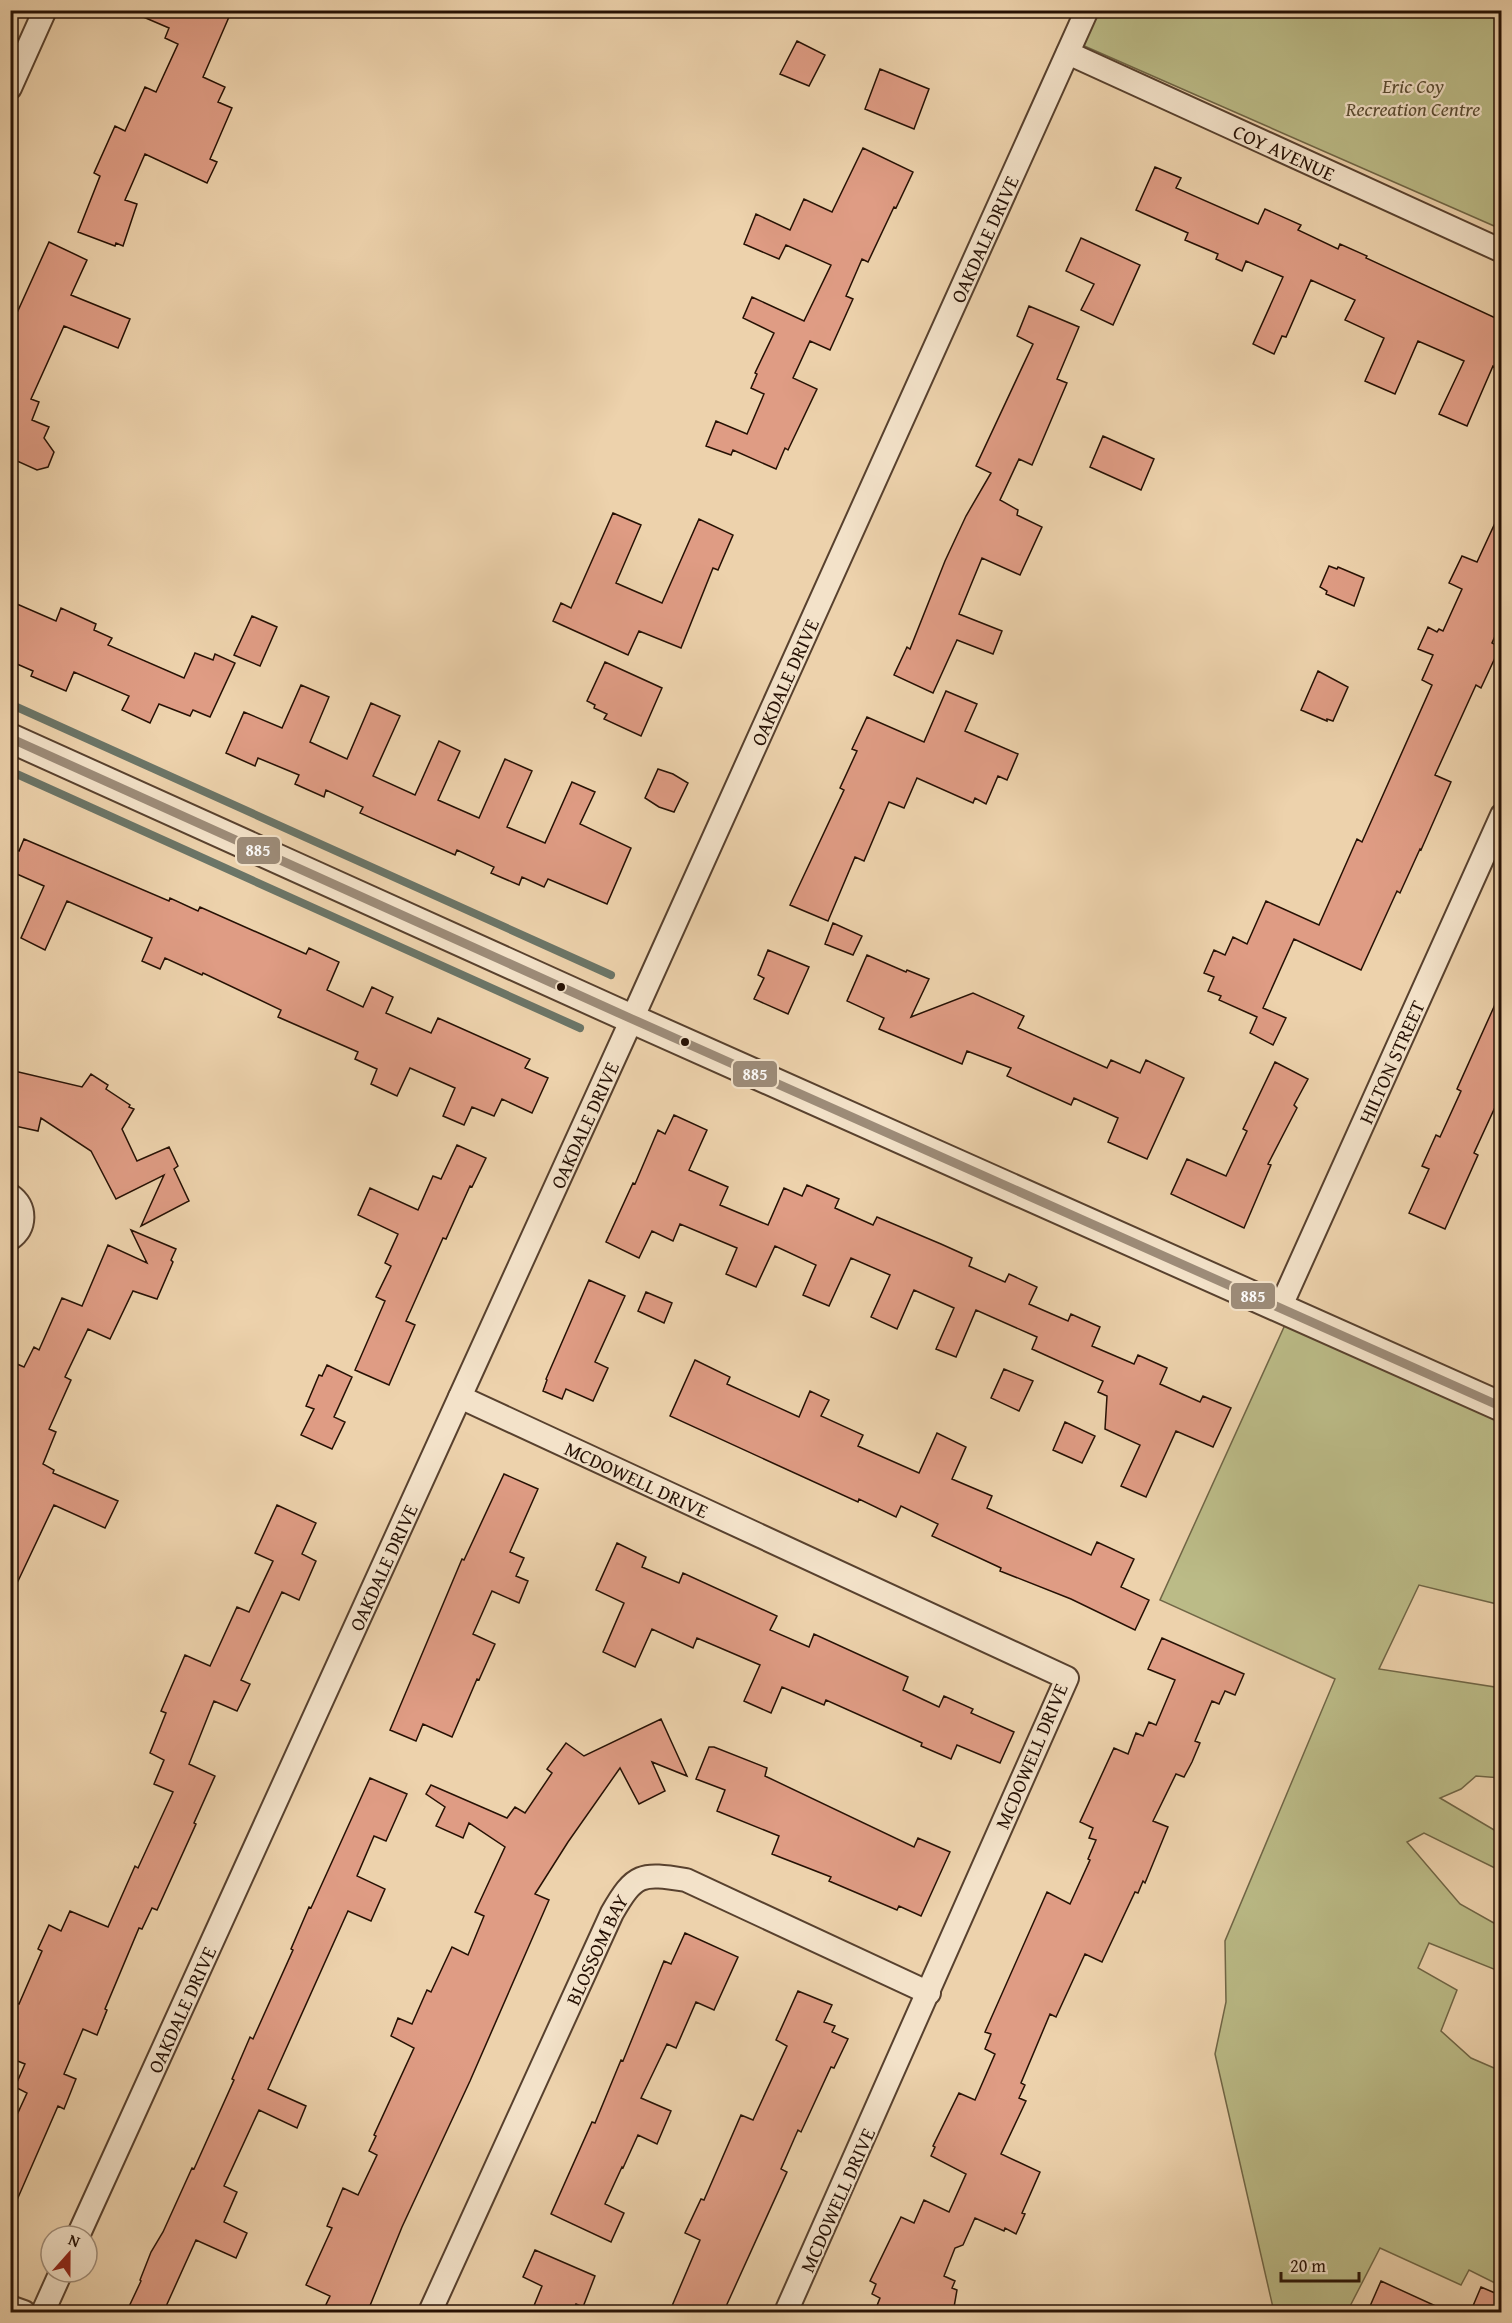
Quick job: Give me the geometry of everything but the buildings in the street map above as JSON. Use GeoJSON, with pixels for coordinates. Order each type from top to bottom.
{"type":"FeatureCollection","features":[{"type":"Feature","properties":{"kind":"street"},"geometry":{"type":"LineString","coordinates":[[10,88],[45,10]]}},
{"type":"Feature","properties":{"kind":"street","name":"OAKDALE DRIVE"},"geometry":{"type":"LineString","coordinates":[[83,2224],[632,1019],[1087,10]]}},
{"type":"Feature","properties":{"kind":"street","name":"COY AVENUE"},"geometry":{"type":"LineString","coordinates":[[1068,53],[1502,251]]}},
{"type":"Feature","properties":{"kind":"street"},"geometry":{"type":"LineString","coordinates":[[10,738],[632,1019],[1502,1407]]}},
{"type":"Feature","properties":{"kind":"street","name":"HILTON STREET"},"geometry":{"type":"LineString","coordinates":[[1280,1308],[1502,815]]}},
{"type":"Feature","properties":{"kind":"street"},"geometry":{"type":"LineString","coordinates":[[10,1195],[20,1204],[22,1223],[19,1232],[10,1239]]}},
{"type":"Feature","properties":{"kind":"street","name":"MCDOWELL DRIVE"},"geometry":{"type":"LineString","coordinates":[[460,1397],[1067,1678],[786,2313]]}},
{"type":"Feature","properties":{"kind":"street","name":"BLOSSOM BAY"},"geometry":{"type":"LineString","coordinates":[[430,2313],[612,1913],[626,1888],[640,1877],[660,1876],[686,1880],[929,1993]]}},
{"type":"Feature","properties":{"kind":"street"},"geometry":{"type":"LineString","coordinates":[[43,2313],[56,2284]]}},
{"type":"Feature","properties":{"kind":"street"},"geometry":{"type":"LineString","coordinates":[[10,2307],[24,2313]]}},
{"type":"Feature","properties":{"kind":"green space","name":"Eric Coy Recreation Centre"},"geometry":{"type":"Polygon","coordinates":[[[1097,11],[1501,11],[1501,229],[1082,45],[1097,11]]]}},
{"type":"Feature","properties":{"kind":"green space"},"geometry":{"type":"Polygon","coordinates":[[[1289,1316],[1501,1419],[1501,1605],[1419,1585],[1379,1669],[1501,1688],[1501,1778],[1476,1776],[1461,1789],[1440,1798],[1501,1834],[1501,1871],[1424,1833],[1407,1842],[1460,1904],[1501,1927],[1501,1972],[1429,1943],[1418,1968],[1457,1990],[1441,2031],[1471,2058],[1501,2071],[1501,2286],[1469,2270],[1461,2285],[1380,2248],[1347,2312],[1274,2312],[1215,2054],[1226,2002],[1225,1941],[1335,1679],[1160,1600],[1289,1316]]]}},
{"type":"Feature","properties":{"kind":"waterway"},"geometry":{"type":"LineString","coordinates":[[10,704],[611,975]]}},
{"type":"Feature","properties":{"kind":"waterway"},"geometry":{"type":"LineString","coordinates":[[10,771],[580,1028]]}},
{"type":"Feature","properties":{"kind":"transit line","name":"885"},"geometry":{"type":"LineString","coordinates":[[10,738],[632,1019],[1502,1407]]}}]}
